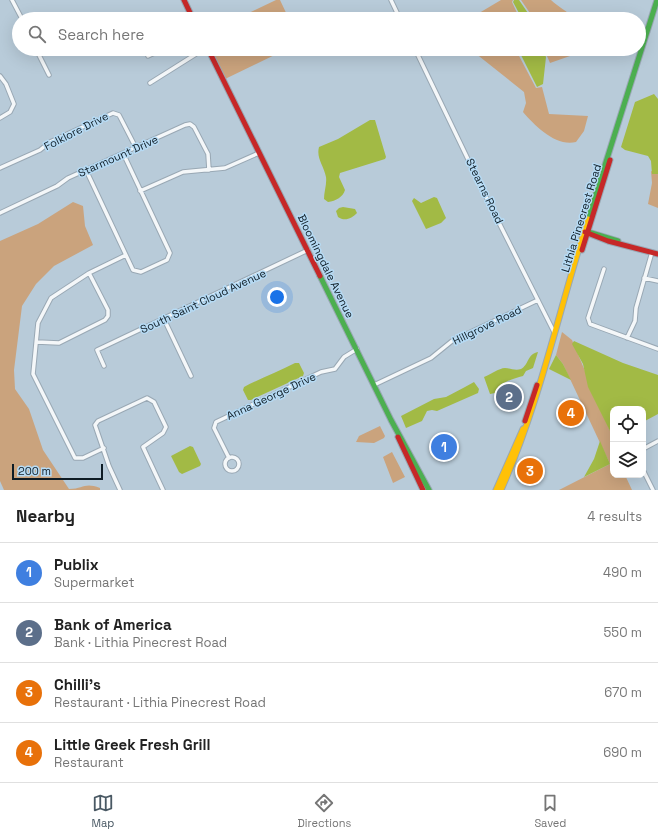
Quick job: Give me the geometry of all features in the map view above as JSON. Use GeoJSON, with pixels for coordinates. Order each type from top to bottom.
{"type":"FeatureCollection","features":[{"type":"Feature","properties":{"kind":"main road"},"geometry":{"type":"LineString","coordinates":[[184,0],[190,12]]}},
{"type":"Feature","properties":{"kind":"main road","name":"Lithia Pinecrest Road"},"geometry":{"type":"LineString","coordinates":[[646,42],[657,8],[657,0]]}},
{"type":"Feature","properties":{"kind":"main road","name":"Bloomingdale Avenue"},"geometry":{"type":"LineString","coordinates":[[211,56],[391,420],[429,490]]}},
{"type":"Feature","properties":{"kind":"main road","name":"Lithia Pinecrest Road"},"geometry":{"type":"LineString","coordinates":[[496,490],[515,448],[551,345],[588,231],[617,130],[641,56]]}},
{"type":"Feature","properties":{"kind":"main road"},"geometry":{"type":"LineString","coordinates":[[588,231],[658,254]]}},
{"type":"Feature","properties":{"kind":"main road","name":"Lithia Pinecrest Road"},"geometry":{"type":"LineString","coordinates":[[501,490],[526,430],[551,345]]}},
{"type":"Feature","properties":{"kind":"main road"},"geometry":{"type":"LineString","coordinates":[[391,420],[423,490]]}},
{"type":"Feature","properties":{"kind":"street"},"geometry":{"type":"LineString","coordinates":[[12,0],[18,12]]}},
{"type":"Feature","properties":{"kind":"street"},"geometry":{"type":"LineString","coordinates":[[391,0],[397,12]]}},
{"type":"Feature","properties":{"kind":"street"},"geometry":{"type":"LineString","coordinates":[[40,56],[49,75]]}},
{"type":"Feature","properties":{"kind":"street"},"geometry":{"type":"LineString","coordinates":[[150,83],[193,56]]}},
{"type":"Feature","properties":{"kind":"street","name":"Stearns Road"},"geometry":{"type":"LineString","coordinates":[[418,56],[555,333]]}},
{"type":"Feature","properties":{"kind":"street"},"geometry":{"type":"LineString","coordinates":[[0,76],[6,84],[14,104],[10,112],[0,118]]}},
{"type":"Feature","properties":{"kind":"street","name":"Folklore Drive"},"geometry":{"type":"LineString","coordinates":[[0,168],[40,150],[50,142],[113,113],[119,115],[136,148]]}},
{"type":"Feature","properties":{"kind":"street","name":"Starmount Drive"},"geometry":{"type":"LineString","coordinates":[[0,213],[86,170],[190,124],[194,127],[208,154],[209,170]]}},
{"type":"Feature","properties":{"kind":"street"},"geometry":{"type":"LineString","coordinates":[[86,170],[133,270],[136,272],[141,272],[167,260],[170,253],[123,153]]}},
{"type":"Feature","properties":{"kind":"street"},"geometry":{"type":"LineString","coordinates":[[140,191],[183,172],[234,166],[259,153]]}},
{"type":"Feature","properties":{"kind":"street","name":"South Saint Cloud Avenue"},"geometry":{"type":"LineString","coordinates":[[104,366],[97,350],[308,250]]}},
{"type":"Feature","properties":{"kind":"street"},"geometry":{"type":"LineString","coordinates":[[627,338],[635,321],[636,308],[652,252]]}},
{"type":"Feature","properties":{"kind":"street"},"geometry":{"type":"LineString","coordinates":[[104,448],[83,458],[75,458],[33,374],[38,323],[51,298],[89,273],[126,255]]}},
{"type":"Feature","properties":{"kind":"street"},"geometry":{"type":"LineString","coordinates":[[604,269],[588,318],[590,324],[658,350]]}},
{"type":"Feature","properties":{"kind":"street"},"geometry":{"type":"LineString","coordinates":[[37,342],[59,343],[105,320],[108,316],[108,310],[89,273]]}},
{"type":"Feature","properties":{"kind":"street"},"geometry":{"type":"LineString","coordinates":[[644,278],[658,281]]}},
{"type":"Feature","properties":{"kind":"street","name":"Hillgrove Road"},"geometry":{"type":"LineString","coordinates":[[374,385],[431,358],[452,341],[538,300]]}},
{"type":"Feature","properties":{"kind":"street"},"geometry":{"type":"LineString","coordinates":[[164,319],[191,376]]}},
{"type":"Feature","properties":{"kind":"street","name":"Anna George Drive"},"geometry":{"type":"LineString","coordinates":[[228,458],[214,428],[216,422],[321,372],[335,369],[344,357],[357,349]]}},
{"type":"Feature","properties":{"kind":"street"},"geometry":{"type":"LineString","coordinates":[[120,490],[109,466],[104,448],[95,430],[96,423],[145,399],[152,400],[166,429],[163,433],[145,444],[143,450],[163,490]]}},
{"type":"Feature","properties":{"kind":"street"},"geometry":{"type":"LineString","coordinates":[[646,447],[658,441]]}},
{"type":"Feature","properties":{"kind":"street"},"geometry":{"type":"LineString","coordinates":[[646,475],[654,490]]}},
{"type":"Feature","properties":{"kind":"shaded area"},"geometry":{"type":"Polygon","coordinates":[[[276,0],[280,0],[286,12],[251,12],[276,0]]]}},
{"type":"Feature","properties":{"kind":"shaded area"},"geometry":{"type":"Polygon","coordinates":[[[501,0],[513,0],[512,2],[517,12],[481,12],[501,0]]]}},
{"type":"Feature","properties":{"kind":"shaded area"},"geometry":{"type":"Polygon","coordinates":[[[514,0],[519,0],[527,12],[518,12],[513,2],[514,0]]]}},
{"type":"Feature","properties":{"kind":"shaded area"},"geometry":{"type":"Polygon","coordinates":[[[521,0],[551,0],[566,12],[529,12],[521,0]]]}},
{"type":"Feature","properties":{"kind":"shaded area"},"geometry":{"type":"Polygon","coordinates":[[[214,56],[273,56],[225,79],[214,56]]]}},
{"type":"Feature","properties":{"kind":"shaded area"},"geometry":{"type":"Polygon","coordinates":[[[479,56],[519,56],[536,88],[542,87],[549,114],[588,116],[584,131],[576,142],[568,143],[561,141],[546,134],[540,129],[523,112],[526,103],[524,92],[479,56]]]}},
{"type":"Feature","properties":{"kind":"shaded area"},"geometry":{"type":"Polygon","coordinates":[[[522,56],[546,57],[543,84],[537,87],[522,56]]]}},
{"type":"Feature","properties":{"kind":"shaded area"},"geometry":{"type":"Polygon","coordinates":[[[547,56],[570,56],[550,63],[547,56]]]}},
{"type":"Feature","properties":{"kind":"shaded area"},"geometry":{"type":"Polygon","coordinates":[[[654,94],[658,99],[658,174],[652,174],[651,161],[648,156],[625,150],[621,147],[635,102],[654,94]]]}},
{"type":"Feature","properties":{"kind":"shaded area"},"geometry":{"type":"Polygon","coordinates":[[[370,120],[375,120],[386,157],[385,159],[340,173],[339,177],[345,190],[343,195],[334,201],[328,202],[324,199],[326,177],[319,158],[319,147],[338,139],[370,120]]]}},
{"type":"Feature","properties":{"kind":"shaded area"},"geometry":{"type":"Polygon","coordinates":[[[651,171],[658,174],[658,208],[648,204],[652,183],[651,171]]]}},
{"type":"Feature","properties":{"kind":"shaded area"},"geometry":{"type":"Polygon","coordinates":[[[434,197],[437,198],[446,218],[441,223],[426,229],[412,201],[414,198],[421,203],[434,197]]]}},
{"type":"Feature","properties":{"kind":"shaded area"},"geometry":{"type":"Polygon","coordinates":[[[73,202],[83,206],[85,226],[93,245],[54,266],[36,284],[22,306],[14,370],[15,389],[29,409],[43,450],[69,489],[95,486],[100,488],[100,490],[4,490],[0,481],[0,241],[38,224],[73,202]]]}},
{"type":"Feature","properties":{"kind":"shaded area"},"geometry":{"type":"Polygon","coordinates":[[[343,207],[355,209],[357,213],[348,219],[338,217],[336,211],[343,207]]]}},
{"type":"Feature","properties":{"kind":"shaded area"},"geometry":{"type":"Polygon","coordinates":[[[562,332],[572,340],[610,431],[610,464],[563,364],[556,355],[562,332]]]}},
{"type":"Feature","properties":{"kind":"shaded area"},"geometry":{"type":"Polygon","coordinates":[[[574,341],[623,363],[658,375],[658,414],[646,420],[646,406],[610,406],[610,431],[588,387],[583,364],[572,344],[574,341]]]}},
{"type":"Feature","properties":{"kind":"shaded area"},"geometry":{"type":"Polygon","coordinates":[[[538,352],[533,368],[526,371],[523,376],[503,384],[495,393],[490,394],[484,377],[503,368],[517,370],[521,369],[534,353],[538,352]]]}},
{"type":"Feature","properties":{"kind":"shaded area"},"geometry":{"type":"Polygon","coordinates":[[[556,355],[563,364],[571,380],[549,369],[556,355]]]}},
{"type":"Feature","properties":{"kind":"shaded area"},"geometry":{"type":"Polygon","coordinates":[[[295,363],[299,363],[304,373],[303,376],[248,400],[243,390],[244,387],[295,363]]]}},
{"type":"Feature","properties":{"kind":"shaded area"},"geometry":{"type":"Polygon","coordinates":[[[474,382],[479,389],[478,393],[437,411],[427,411],[422,421],[406,428],[401,416],[434,399],[446,397],[474,382]]]}},
{"type":"Feature","properties":{"kind":"shaded area"},"geometry":{"type":"Polygon","coordinates":[[[380,426],[385,436],[384,438],[374,443],[356,442],[359,436],[380,426]]]}},
{"type":"Feature","properties":{"kind":"shaded area"},"geometry":{"type":"Polygon","coordinates":[[[600,441],[610,464],[584,477],[594,459],[600,441]]]}},
{"type":"Feature","properties":{"kind":"shaded area"},"geometry":{"type":"Polygon","coordinates":[[[190,446],[193,447],[201,464],[200,466],[182,474],[179,472],[171,456],[190,446]]]}},
{"type":"Feature","properties":{"kind":"shaded area"},"geometry":{"type":"Polygon","coordinates":[[[392,452],[405,477],[393,483],[383,457],[392,452]]]}},
{"type":"Feature","properties":{"kind":"shaded area"},"geometry":{"type":"Polygon","coordinates":[[[610,464],[610,478],[626,478],[632,490],[559,490],[610,464]]]}},
{"type":"Feature","properties":{"kind":"traffic: fast"},"geometry":{"type":"LineString","coordinates":[[646,35],[657,0]]}},
{"type":"Feature","properties":{"kind":"traffic: fast"},"geometry":{"type":"LineString","coordinates":[[588,219],[639,56]]}},
{"type":"Feature","properties":{"kind":"traffic: fast"},"geometry":{"type":"LineString","coordinates":[[585,231],[618,241]]}},
{"type":"Feature","properties":{"kind":"traffic: fast"},"geometry":{"type":"LineString","coordinates":[[320,276],[391,420],[429,490]]}},
{"type":"Feature","properties":{"kind":"traffic: slow"},"geometry":{"type":"LineString","coordinates":[[501,490],[515,457],[538,390],[588,219]]}},
{"type":"Feature","properties":{"kind":"traffic: slow"},"geometry":{"type":"LineString","coordinates":[[496,490],[523,429]]}},
{"type":"Feature","properties":{"kind":"traffic: jam"},"geometry":{"type":"LineString","coordinates":[[184,0],[190,12]]}},
{"type":"Feature","properties":{"kind":"traffic: jam"},"geometry":{"type":"LineString","coordinates":[[211,56],[320,276]]}},
{"type":"Feature","properties":{"kind":"traffic: jam"},"geometry":{"type":"LineString","coordinates":[[582,250],[610,160]]}},
{"type":"Feature","properties":{"kind":"traffic: jam"},"geometry":{"type":"LineString","coordinates":[[585,232],[608,241],[658,254]]}},
{"type":"Feature","properties":{"kind":"traffic: jam"},"geometry":{"type":"LineString","coordinates":[[525,421],[537,385]]}},
{"type":"Feature","properties":{"kind":"traffic: jam"},"geometry":{"type":"LineString","coordinates":[[398,437],[423,490]]}},
{"type":"Feature","properties":{"kind":"place","name":"Bank of America"},"geometry":{"type":"Point","coordinates":[509,397]}},
{"type":"Feature","properties":{"kind":"place","name":"Little Greek Fresh Grill"},"geometry":{"type":"Point","coordinates":[571,413]}},
{"type":"Feature","properties":{"kind":"place","name":"Publix"},"geometry":{"type":"Point","coordinates":[444,447]}},
{"type":"Feature","properties":{"kind":"place","name":"Chilli's"},"geometry":{"type":"Point","coordinates":[530,471]}}]}
